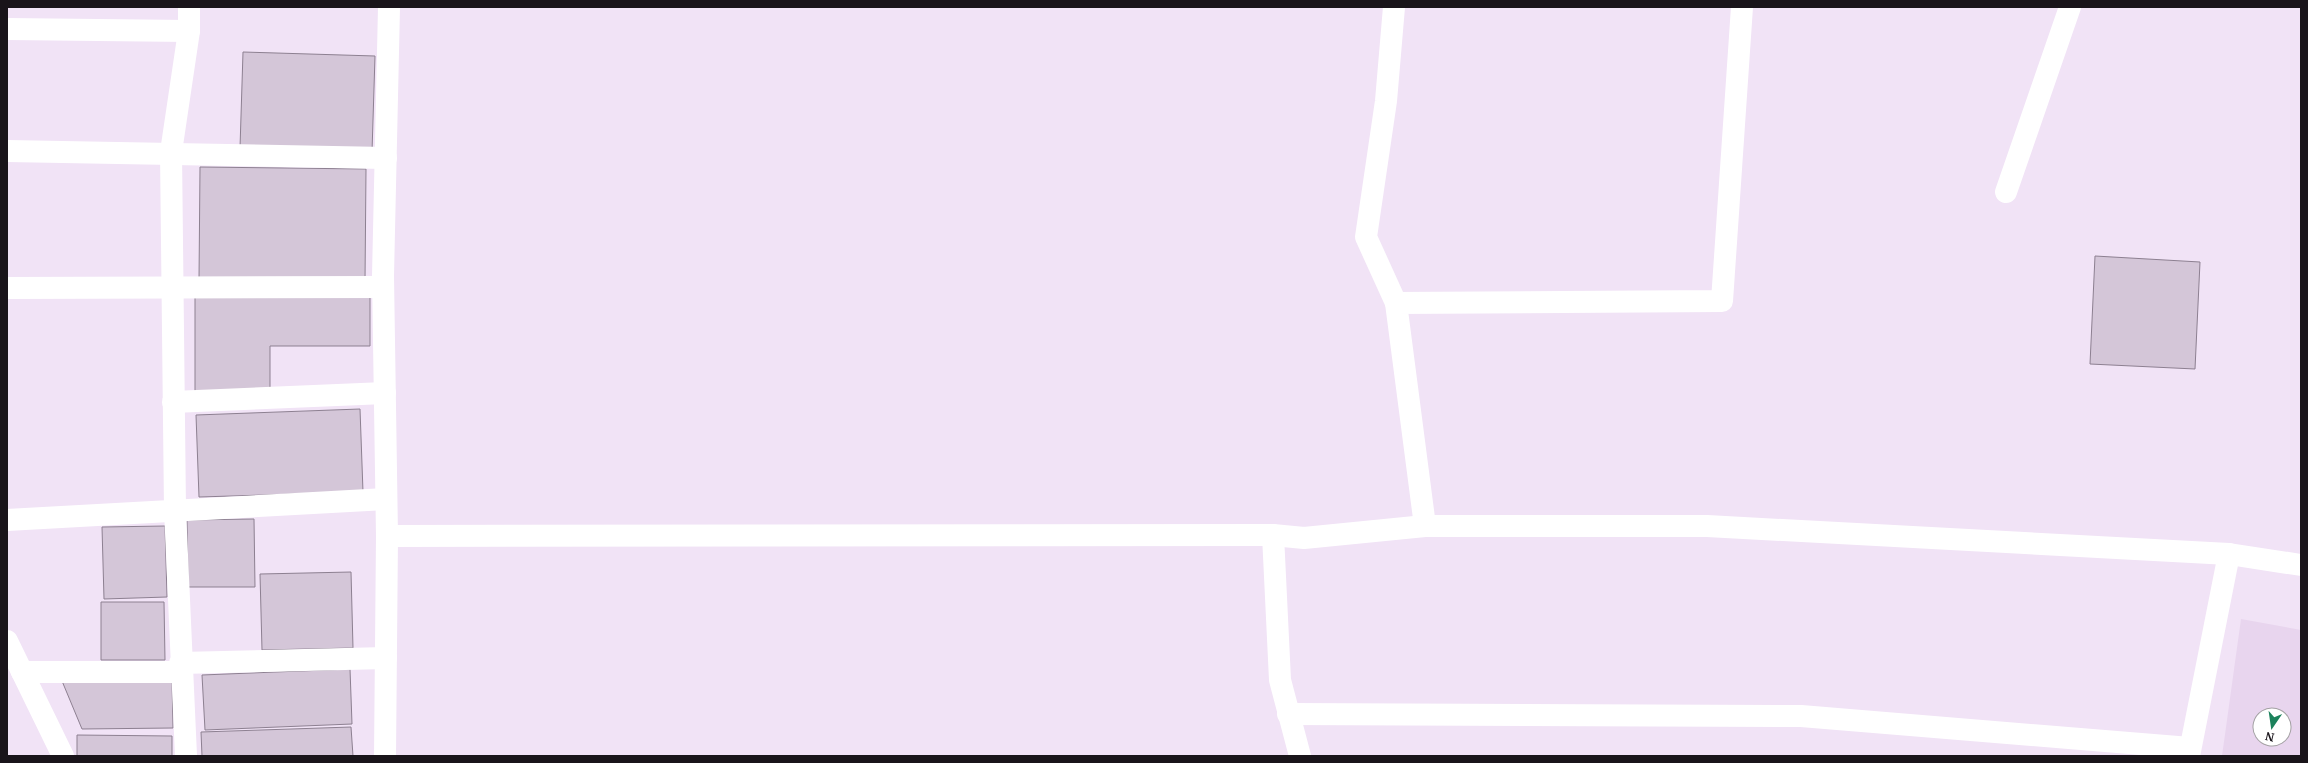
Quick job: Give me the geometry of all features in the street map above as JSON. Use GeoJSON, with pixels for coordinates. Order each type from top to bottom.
{"type":"FeatureCollection","features":[{"type":"Feature","properties":{"kind":"street"},"geometry":{"type":"LineString","coordinates":[[186,756],[175,510],[170,152],[189,31],[189,7]]}},
{"type":"Feature","properties":{"kind":"street"},"geometry":{"type":"LineString","coordinates":[[385,756],[387,536],[383,287],[389,7]]}},
{"type":"Feature","properties":{"kind":"street"},"geometry":{"type":"LineString","coordinates":[[1394,7],[1386,101],[1366,237],[1396,303],[1425,526]]}},
{"type":"Feature","properties":{"kind":"street"},"geometry":{"type":"LineString","coordinates":[[1396,303],[1722,301],[1742,7]]}},
{"type":"Feature","properties":{"kind":"street"},"geometry":{"type":"LineString","coordinates":[[2006,192],[2070,7]]}},
{"type":"Feature","properties":{"kind":"street"},"geometry":{"type":"LineString","coordinates":[[7,29],[189,31]]}},
{"type":"Feature","properties":{"kind":"street"},"geometry":{"type":"LineString","coordinates":[[7,151],[170,152],[386,158]]}},
{"type":"Feature","properties":{"kind":"street"},"geometry":{"type":"LineString","coordinates":[[7,288],[383,287]]}},
{"type":"Feature","properties":{"kind":"street"},"geometry":{"type":"LineString","coordinates":[[174,402],[385,393]]}},
{"type":"Feature","properties":{"kind":"street"},"geometry":{"type":"LineString","coordinates":[[7,520],[386,499]]}},
{"type":"Feature","properties":{"kind":"street"},"geometry":{"type":"LineString","coordinates":[[387,536],[1273,535],[1304,538],[1425,526],[1707,526],[2229,554],[2301,565]]}},
{"type":"Feature","properties":{"kind":"street"},"geometry":{"type":"LineString","coordinates":[[1273,535],[1280,680],[1300,756]]}},
{"type":"Feature","properties":{"kind":"street"},"geometry":{"type":"LineString","coordinates":[[1288,714],[1801,716],[2190,752],[2229,554]]}},
{"type":"Feature","properties":{"kind":"street"},"geometry":{"type":"LineString","coordinates":[[7,642],[63,756]]}},
{"type":"Feature","properties":{"kind":"street"},"geometry":{"type":"LineString","coordinates":[[22,672],[181,668],[386,658]]}},
{"type":"Feature","properties":{"kind":"shaded area"},"geometry":{"type":"Polygon","coordinates":[[[2241,619],[2301,630],[2301,756],[2222,756],[2241,619]]]}},
{"type":"Feature","properties":{"kind":"building"},"geometry":{"type":"Polygon","coordinates":[[[243,52],[375,56],[372,152],[240,148],[243,52]]]}},
{"type":"Feature","properties":{"kind":"building"},"geometry":{"type":"Polygon","coordinates":[[[200,167],[366,169],[365,282],[199,280],[200,167]]]}},
{"type":"Feature","properties":{"kind":"building"},"geometry":{"type":"Polygon","coordinates":[[[2095,256],[2200,262],[2195,369],[2090,364],[2095,256]]]}},
{"type":"Feature","properties":{"kind":"building"},"geometry":{"type":"Polygon","coordinates":[[[195,296],[370,296],[370,346],[270,346],[270,391],[195,391],[195,296]]]}},
{"type":"Feature","properties":{"kind":"building"},"geometry":{"type":"Polygon","coordinates":[[[360,409],[363,492],[199,497],[196,415],[360,409]]]}},
{"type":"Feature","properties":{"kind":"building"},"geometry":{"type":"Polygon","coordinates":[[[254,519],[255,587],[188,587],[187,520],[254,519]]]}},
{"type":"Feature","properties":{"kind":"building"},"geometry":{"type":"Polygon","coordinates":[[[165,526],[167,597],[104,599],[102,527],[165,526]]]}},
{"type":"Feature","properties":{"kind":"building"},"geometry":{"type":"Polygon","coordinates":[[[351,572],[353,648],[262,650],[260,574],[351,572]]]}},
{"type":"Feature","properties":{"kind":"building"},"geometry":{"type":"Polygon","coordinates":[[[101,602],[164,602],[165,660],[101,660],[101,602]]]}},
{"type":"Feature","properties":{"kind":"building"},"geometry":{"type":"Polygon","coordinates":[[[350,669],[352,724],[205,730],[202,675],[350,669]]]}},
{"type":"Feature","properties":{"kind":"building"},"geometry":{"type":"Polygon","coordinates":[[[172,680],[173,728],[82,729],[62,681],[172,680]]]}},
{"type":"Feature","properties":{"kind":"building"},"geometry":{"type":"Polygon","coordinates":[[[351,727],[353,756],[202,756],[201,732],[351,727]]]}},
{"type":"Feature","properties":{"kind":"building"},"geometry":{"type":"Polygon","coordinates":[[[77,735],[172,736],[172,756],[77,756],[77,735]]]}}]}
